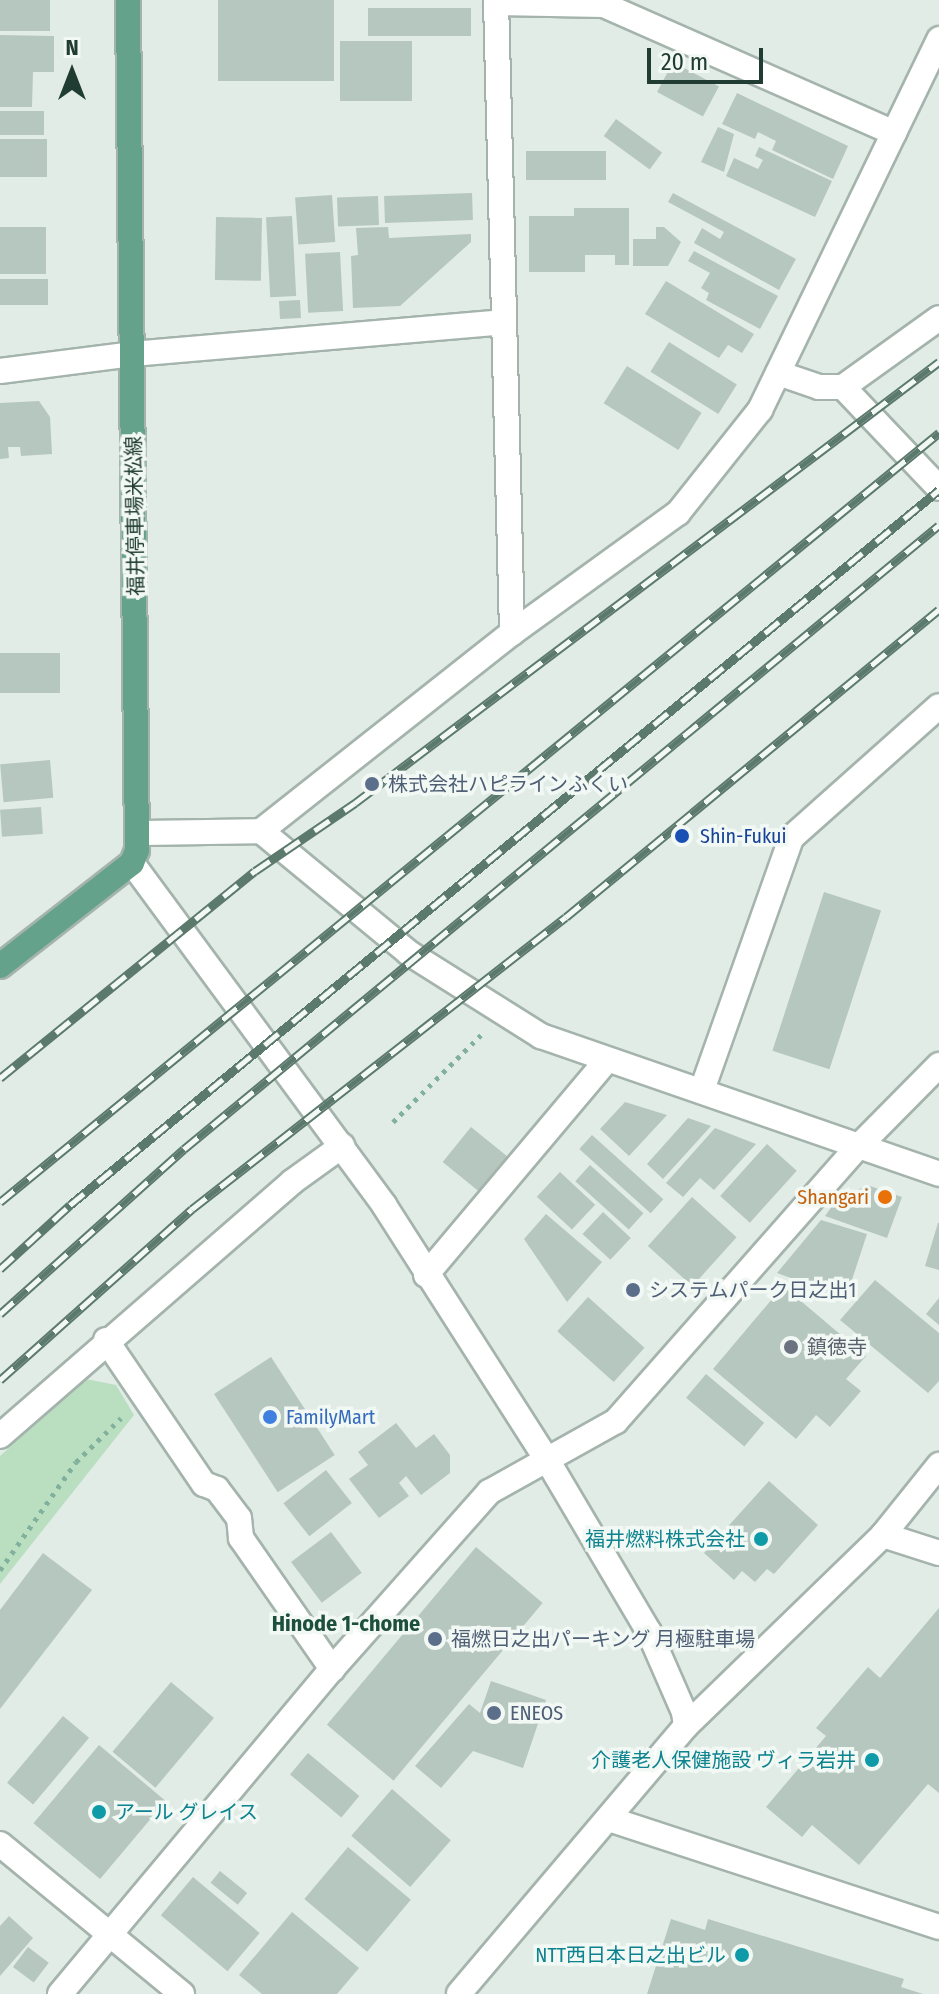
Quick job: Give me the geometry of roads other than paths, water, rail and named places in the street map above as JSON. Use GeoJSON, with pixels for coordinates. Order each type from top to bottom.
{"type":"FeatureCollection","features":[{"type":"Feature","properties":{"kind":"main road","name":"福井停車場米松線"},"geometry":{"type":"LineString","coordinates":[[128,0],[138,833],[132,863]]}},
{"type":"Feature","properties":{"kind":"main road"},"geometry":{"type":"LineString","coordinates":[[0,966],[132,863]]}},
{"type":"Feature","properties":{"kind":"street"},"geometry":{"type":"LineString","coordinates":[[512,633],[496,1],[604,5],[894,133]]}},
{"type":"Feature","properties":{"kind":"street"},"geometry":{"type":"LineString","coordinates":[[138,833],[261,831],[512,633],[678,513],[728,456],[778,373],[939,39]]}},
{"type":"Feature","properties":{"kind":"street"},"geometry":{"type":"LineString","coordinates":[[778,373],[819,387],[843,387],[939,318]]}},
{"type":"Feature","properties":{"kind":"street"},"geometry":{"type":"LineString","coordinates":[[0,371],[132,354],[503,322]]}},
{"type":"Feature","properties":{"kind":"street"},"geometry":{"type":"LineString","coordinates":[[843,387],[939,488]]}},
{"type":"Feature","properties":{"kind":"street"},"geometry":{"type":"LineString","coordinates":[[702,1090],[791,838],[939,706]]}},
{"type":"Feature","properties":{"kind":"street"},"geometry":{"type":"LineString","coordinates":[[261,831],[409,953],[502,1015],[606,1061],[702,1090],[857,1148],[939,1174]]}},
{"type":"Feature","properties":{"kind":"street"},"geometry":{"type":"LineString","coordinates":[[132,863],[342,1146],[546,1458],[667,1667],[686,1726]]}},
{"type":"Feature","properties":{"kind":"street"},"geometry":{"type":"LineString","coordinates":[[426,1275],[606,1061]]}},
{"type":"Feature","properties":{"kind":"street"},"geometry":{"type":"LineString","coordinates":[[60,1994],[332,1669],[489,1492],[616,1421],[857,1148],[939,1065]]}},
{"type":"Feature","properties":{"kind":"street"},"geometry":{"type":"LineString","coordinates":[[0,1436],[106,1340],[292,1182],[342,1146]]}},
{"type":"Feature","properties":{"kind":"street"},"geometry":{"type":"LineString","coordinates":[[106,1340],[204,1484],[217,1489],[239,1518],[241,1538],[332,1669]]}},
{"type":"Feature","properties":{"kind":"street"},"geometry":{"type":"LineString","coordinates":[[459,1994],[686,1726],[883,1535],[939,1465]]}},
{"type":"Feature","properties":{"kind":"street"},"geometry":{"type":"LineString","coordinates":[[883,1535],[939,1553]]}},
{"type":"Feature","properties":{"kind":"street"},"geometry":{"type":"LineString","coordinates":[[609,1819],[939,1927]]}},
{"type":"Feature","properties":{"kind":"street"},"geometry":{"type":"LineString","coordinates":[[0,1844],[182,1994]]}},
{"type":"Feature","properties":{"kind":"railway"},"geometry":{"type":"LineString","coordinates":[[0,1078],[255,871],[355,803],[939,362]]}},
{"type":"Feature","properties":{"kind":"railway"},"geometry":{"type":"LineString","coordinates":[[0,1202],[939,433]]}},
{"type":"Feature","properties":{"kind":"railway"},"geometry":{"type":"LineString","coordinates":[[0,1269],[70,1205],[939,490]]}},
{"type":"Feature","properties":{"kind":"railway"},"geometry":{"type":"LineString","coordinates":[[0,1314],[184,1149],[939,525]]}},
{"type":"Feature","properties":{"kind":"railway"},"geometry":{"type":"LineString","coordinates":[[0,1380],[192,1209],[566,917],[939,610]]}},
{"type":"Feature","properties":{"kind":"place","name":"株式会社ハピラインふくい"},"geometry":{"type":"Point","coordinates":[372,784]}},
{"type":"Feature","properties":{"kind":"place","name":"Shin-Fukui"},"geometry":{"type":"Point","coordinates":[682,836]}},
{"type":"Feature","properties":{"kind":"place","name":"Shangari"},"geometry":{"type":"Point","coordinates":[885,1197]}},
{"type":"Feature","properties":{"kind":"place","name":"システムパーク日之出1"},"geometry":{"type":"Point","coordinates":[633,1290]}},
{"type":"Feature","properties":{"kind":"place","name":"鎮徳寺"},"geometry":{"type":"Point","coordinates":[791,1347]}},
{"type":"Feature","properties":{"kind":"place","name":"FamilyMart"},"geometry":{"type":"Point","coordinates":[270,1417]}},
{"type":"Feature","properties":{"kind":"place","name":"福井燃料株式会社"},"geometry":{"type":"Point","coordinates":[761,1539]}},
{"type":"Feature","properties":{"kind":"place","name":"福燃日之出パーキング 月極駐車場"},"geometry":{"type":"Point","coordinates":[435,1639]}},
{"type":"Feature","properties":{"kind":"place","name":"ENEOS"},"geometry":{"type":"Point","coordinates":[494,1713]}},
{"type":"Feature","properties":{"kind":"place","name":"介護老人保健施設 ヴィラ岩井"},"geometry":{"type":"Point","coordinates":[872,1760]}},
{"type":"Feature","properties":{"kind":"place","name":"アール グレイス"},"geometry":{"type":"Point","coordinates":[99,1812]}},
{"type":"Feature","properties":{"kind":"place","name":"NTT西日本日之出ビル"},"geometry":{"type":"Point","coordinates":[742,1955]}},
{"type":"Feature","properties":{"kind":"district","name":"Hinode 1-chome"},"geometry":{"type":"Point","coordinates":[346,1624]}}]}
